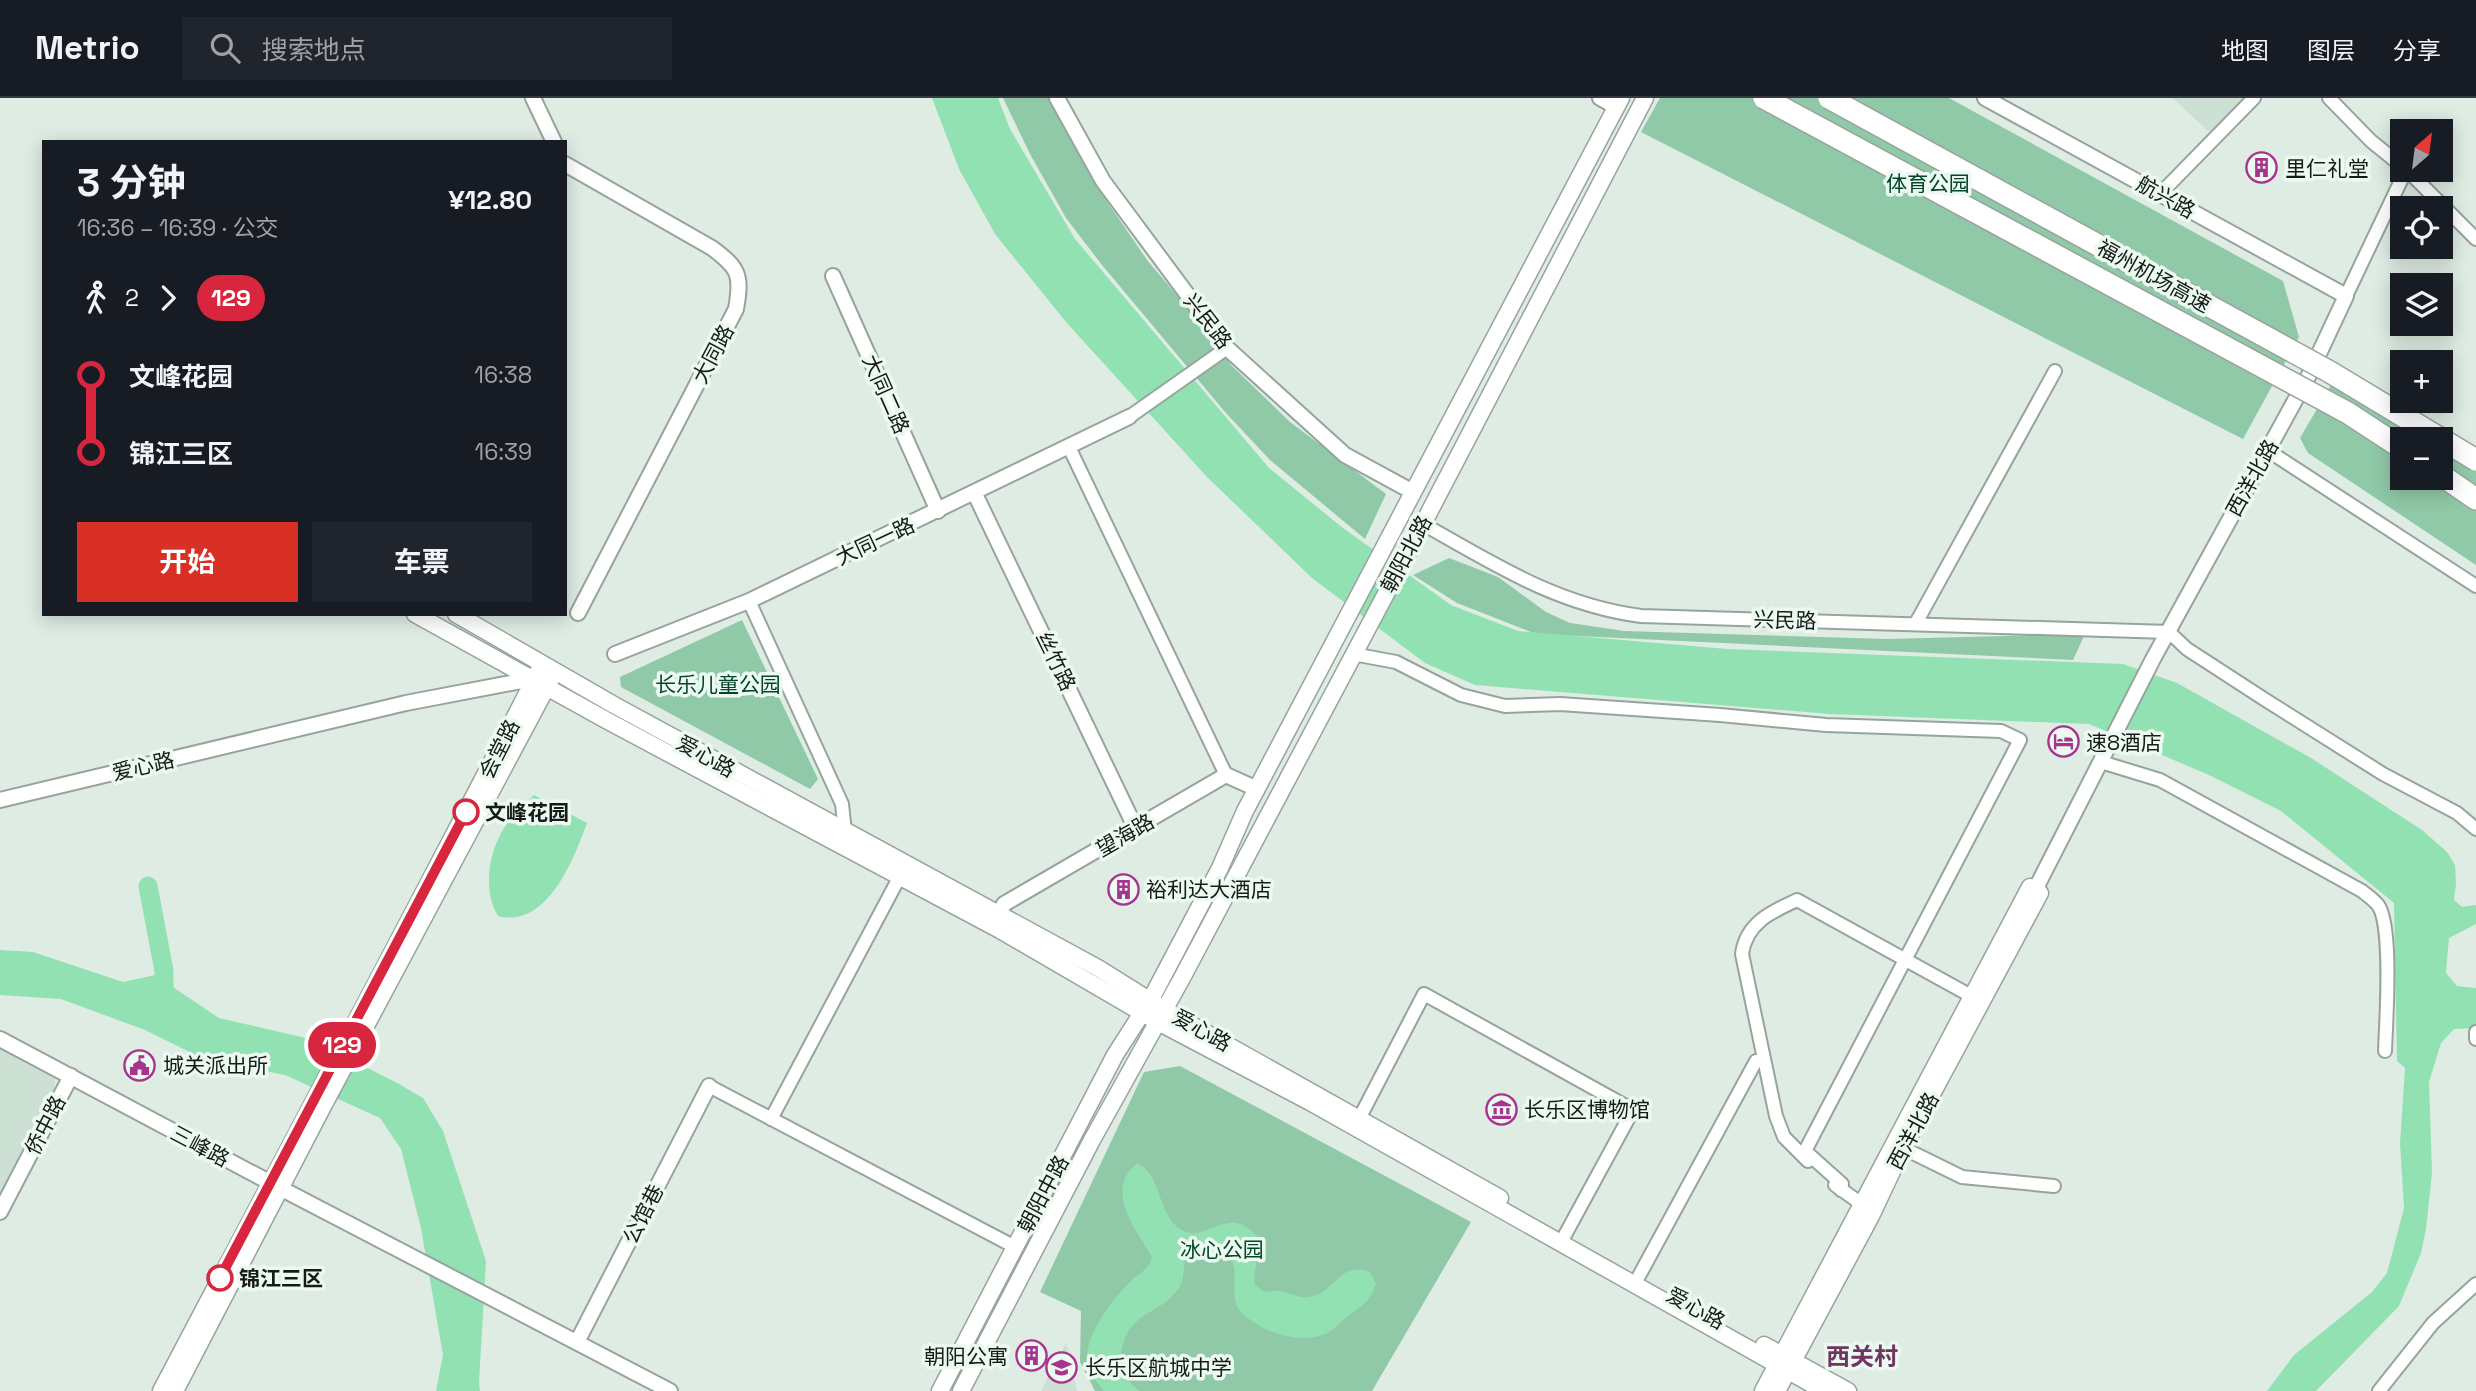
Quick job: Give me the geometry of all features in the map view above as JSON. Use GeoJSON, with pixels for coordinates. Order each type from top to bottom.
{"type":"FeatureCollection","features":[{"type":"Feature","properties":{"kind":"highway","name":"福州机场高速"},"geometry":{"type":"LineString","coordinates":[[1764,98],[2336,407],[2390,441]]}},
{"type":"Feature","properties":{"kind":"highway","name":"福州机场高速"},"geometry":{"type":"LineString","coordinates":[[1829,98],[2330,372],[2476,460]]}},
{"type":"Feature","properties":{"kind":"highway"},"geometry":{"type":"LineString","coordinates":[[2453,483],[2476,499]]}},
{"type":"Feature","properties":{"kind":"main road","name":"朝阳北路"},"geometry":{"type":"LineString","coordinates":[[1161,1016],[1423,524],[1645,98]]}},
{"type":"Feature","properties":{"kind":"main road","name":"朝阳北路"},"geometry":{"type":"LineString","coordinates":[[1146,1006],[1220,868],[1257,789],[1619,103]]}},
{"type":"Feature","properties":{"kind":"main road","name":"爱心路"},"geometry":{"type":"LineString","coordinates":[[419,616],[540,684],[1146,1006]]}},
{"type":"Feature","properties":{"kind":"main road","name":"爱心路"},"geometry":{"type":"LineString","coordinates":[[459,616],[845,832],[999,914],[1161,1016],[1310,1102],[1786,1364],[1848,1391]]}},
{"type":"Feature","properties":{"kind":"main road","name":"会堂路"},"geometry":{"type":"LineString","coordinates":[[176,1391],[276,1185],[360,1025],[434,874],[548,667]]}},
{"type":"Feature","properties":{"kind":"main road","name":"西洋北路"},"geometry":{"type":"LineString","coordinates":[[1786,1364],[1863,1205],[1973,997],[2035,890]]}},
{"type":"Feature","properties":{"kind":"main road","name":"西洋北路"},"geometry":{"type":"LineString","coordinates":[[1786,1364],[1871,1216],[2035,890]]}},
{"type":"Feature","properties":{"kind":"main road","name":"朝阳中路"},"geometry":{"type":"LineString","coordinates":[[940,1391],[1115,1055],[1146,1006]]}},
{"type":"Feature","properties":{"kind":"main road","name":"爱心路"},"geometry":{"type":"LineString","coordinates":[[1161,1016],[1360,1117],[1639,1276],[1786,1364],[1824,1391]]}},
{"type":"Feature","properties":{"kind":"main road","name":"朝阳中路"},"geometry":{"type":"LineString","coordinates":[[961,1391],[1092,1140],[1161,1016]]}},
{"type":"Feature","properties":{"kind":"main road","name":"会堂路"},"geometry":{"type":"LineString","coordinates":[[161,1391],[276,1185]]}},
{"type":"Feature","properties":{"kind":"main road"},"geometry":{"type":"LineString","coordinates":[[1037,1205],[1055,1214]]}},
{"type":"Feature","properties":{"kind":"main road"},"geometry":{"type":"LineString","coordinates":[[1763,1391],[1786,1364]]}},
{"type":"Feature","properties":{"kind":"main road"},"geometry":{"type":"LineString","coordinates":[[1777,1391],[1786,1364]]}},
{"type":"Feature","properties":{"kind":"street"},"geometry":{"type":"LineString","coordinates":[[533,98],[553,140]]}},
{"type":"Feature","properties":{"kind":"street","name":"兴民路"},"geometry":{"type":"LineString","coordinates":[[1057,98],[1103,181],[1227,348],[1345,456],[1413,492]]}},
{"type":"Feature","properties":{"kind":"street"},"geometry":{"type":"LineString","coordinates":[[1600,98],[1619,103]]}},
{"type":"Feature","properties":{"kind":"street","name":"航兴路"},"geometry":{"type":"LineString","coordinates":[[1985,98],[2346,296]]}},
{"type":"Feature","properties":{"kind":"street"},"geometry":{"type":"LineString","coordinates":[[2160,194],[2254,98]]}},
{"type":"Feature","properties":{"kind":"street"},"geometry":{"type":"LineString","coordinates":[[2329,98],[2390,157]]}},
{"type":"Feature","properties":{"kind":"street","name":"大同路"},"geometry":{"type":"LineString","coordinates":[[567,165],[712,247],[732,263],[740,286],[736,309],[578,613]]}},
{"type":"Feature","properties":{"kind":"street"},"geometry":{"type":"LineString","coordinates":[[2346,296],[2399,182]]}},
{"type":"Feature","properties":{"kind":"street"},"geometry":{"type":"LineString","coordinates":[[2418,182],[2476,239]]}},
{"type":"Feature","properties":{"kind":"street","name":"大同二路"},"geometry":{"type":"LineString","coordinates":[[833,276],[938,511]]}},
{"type":"Feature","properties":{"kind":"street","name":"西洋北路"},"geometry":{"type":"LineString","coordinates":[[2035,890],[2153,659],[2309,375],[2346,296]]}},
{"type":"Feature","properties":{"kind":"street"},"geometry":{"type":"LineString","coordinates":[[1129,417],[1227,348]]}},
{"type":"Feature","properties":{"kind":"street"},"geometry":{"type":"LineString","coordinates":[[1916,623],[2054,371]]}},
{"type":"Feature","properties":{"kind":"street","name":"大同一路"},"geometry":{"type":"LineString","coordinates":[[615,654],[749,601],[975,494],[1129,417]]}},
{"type":"Feature","properties":{"kind":"street"},"geometry":{"type":"LineString","coordinates":[[1069,447],[1226,775],[1257,789]]}},
{"type":"Feature","properties":{"kind":"street"},"geometry":{"type":"LineString","coordinates":[[2267,450],[2476,586]]}},
{"type":"Feature","properties":{"kind":"street","name":"丝竹路"},"geometry":{"type":"LineString","coordinates":[[975,494],[1136,829]]}},
{"type":"Feature","properties":{"kind":"street","name":"兴民路"},"geometry":{"type":"LineString","coordinates":[[1423,524],[1532,584],[1607,611],[1640,615],[2169,632]]}},
{"type":"Feature","properties":{"kind":"street"},"geometry":{"type":"LineString","coordinates":[[749,601],[842,804],[845,832]]}},
{"type":"Feature","properties":{"kind":"street"},"geometry":{"type":"LineString","coordinates":[[2169,632],[2187,649],[2264,699],[2383,774],[2457,813],[2476,829]]}},
{"type":"Feature","properties":{"kind":"street"},"geometry":{"type":"LineString","coordinates":[[1353,654],[1396,662],[1461,695],[1505,706],[1560,704],[1826,725],[2001,731],[2020,740],[1805,1151],[1842,1184],[1841,1190]]}},
{"type":"Feature","properties":{"kind":"street","name":"爱心路"},"geometry":{"type":"LineString","coordinates":[[0,800],[415,701],[540,684]]}},
{"type":"Feature","properties":{"kind":"street"},"geometry":{"type":"LineString","coordinates":[[2101,762],[2160,780],[2362,891],[2379,907],[2385,927],[2385,1051]]}},
{"type":"Feature","properties":{"kind":"street","name":"望海路"},"geometry":{"type":"LineString","coordinates":[[999,914],[1004,904],[1226,775]]}},
{"type":"Feature","properties":{"kind":"street"},"geometry":{"type":"LineString","coordinates":[[771,1119],[900,876]]}},
{"type":"Feature","properties":{"kind":"street"},"geometry":{"type":"LineString","coordinates":[[1863,1205],[1841,1190],[1784,1137],[1776,1116],[1742,954],[1744,940],[1757,921],[1797,900],[1973,997]]}},
{"type":"Feature","properties":{"kind":"street"},"geometry":{"type":"LineString","coordinates":[[1360,1117],[1424,994],[1633,1110],[1565,1235]]}},
{"type":"Feature","properties":{"kind":"street"},"geometry":{"type":"LineString","coordinates":[[2476,1031],[2476,1039]]}},
{"type":"Feature","properties":{"kind":"street","name":"三峰路"},"geometry":{"type":"LineString","coordinates":[[0,1039],[401,1252],[577,1342]]}},
{"type":"Feature","properties":{"kind":"street"},"geometry":{"type":"LineString","coordinates":[[1639,1276],[1756,1061]]}},
{"type":"Feature","properties":{"kind":"street","name":"侨中路"},"geometry":{"type":"LineString","coordinates":[[0,1212],[71,1076]]}},
{"type":"Feature","properties":{"kind":"street"},"geometry":{"type":"LineString","coordinates":[[709,1086],[1015,1247]]}},
{"type":"Feature","properties":{"kind":"street","name":"公馆巷"},"geometry":{"type":"LineString","coordinates":[[577,1342],[709,1086]]}},
{"type":"Feature","properties":{"kind":"street"},"geometry":{"type":"LineString","coordinates":[[1903,1148],[1962,1177],[2054,1186]]}},
{"type":"Feature","properties":{"kind":"street"},"geometry":{"type":"LineString","coordinates":[[2379,1391],[2433,1323],[2476,1284]]}},
{"type":"Feature","properties":{"kind":"street"},"geometry":{"type":"LineString","coordinates":[[577,1342],[670,1391]]}},
{"type":"Feature","properties":{"kind":"shaded area"},"geometry":{"type":"Polygon","coordinates":[[[932,98],[998,98],[1010,129],[1075,239],[1269,468],[1343,528],[1451,605],[1518,631],[1727,649],[2123,664],[2177,683],[2311,758],[2422,830],[2447,852],[2455,865],[2454,900],[2462,907],[2476,905],[2476,924],[2449,938],[2446,973],[2457,986],[2476,988],[2476,1028],[2454,1029],[2441,1043],[2429,1082],[2432,1173],[2426,1229],[2421,1253],[2399,1306],[2316,1391],[2267,1391],[2294,1355],[2372,1292],[2387,1273],[2404,1208],[2400,1143],[2405,1068],[2397,1061],[2394,903],[2281,811],[2209,775],[2089,724],[1830,714],[1475,685],[1425,663],[1312,578],[1207,477],[1066,322],[995,234],[959,169],[932,98]]]}},
{"type":"Feature","properties":{"kind":"shaded area"},"geometry":{"type":"Polygon","coordinates":[[[2173,98],[2249,98],[2213,136],[2173,98]]]}},
{"type":"Feature","properties":{"kind":"shaded area"},"geometry":{"type":"Polygon","coordinates":[[[534,795],[587,823],[566,872],[544,902],[531,912],[515,917],[498,916],[490,895],[489,883],[494,848],[507,824],[534,795]]]}},
{"type":"Feature","properties":{"kind":"shaded area"},"geometry":{"type":"Polygon","coordinates":[[[0,950],[33,952],[123,982],[155,975],[219,1018],[310,1039],[423,1098],[443,1131],[486,1261],[480,1391],[436,1391],[443,1355],[421,1228],[401,1149],[380,1118],[285,1075],[202,1058],[145,1030],[61,999],[0,995],[0,950]]]}},
{"type":"Feature","properties":{"kind":"shaded area"},"geometry":{"type":"Polygon","coordinates":[[[0,1047],[55,1076],[55,1088],[0,1194],[0,1047]]]}},
{"type":"Feature","properties":{"kind":"shaded area"},"geometry":{"type":"Polygon","coordinates":[[[1137,1164],[1151,1175],[1168,1215],[1182,1230],[1201,1232],[1229,1223],[1250,1229],[1261,1241],[1255,1269],[1255,1285],[1265,1292],[1279,1291],[1300,1297],[1313,1296],[1328,1288],[1345,1273],[1360,1270],[1370,1272],[1376,1284],[1371,1295],[1362,1306],[1327,1333],[1306,1338],[1282,1335],[1259,1326],[1241,1312],[1235,1297],[1233,1262],[1222,1247],[1211,1243],[1191,1247],[1179,1288],[1162,1305],[1136,1322],[1124,1340],[1121,1366],[1139,1391],[1104,1391],[1092,1376],[1087,1362],[1092,1337],[1114,1299],[1147,1268],[1152,1257],[1132,1223],[1123,1198],[1127,1174],[1137,1164]]]}},
{"type":"Feature","properties":{"kind":"shaded area","name":"长乐区航城中学"},"geometry":{"type":"Polygon","coordinates":[[[1066,1343],[1077,1391],[1041,1391],[1066,1343]]]}},
{"type":"Feature","properties":{"kind":"green space"},"geometry":{"type":"Polygon","coordinates":[[[1003,98],[1048,98],[1102,194],[1147,260],[1203,326],[1231,365],[1290,422],[1386,494],[1365,539],[1270,460],[1225,412],[1102,265],[1066,218],[1030,154],[1003,98]]]}},
{"type":"Feature","properties":{"kind":"green space","name":"体育公园"},"geometry":{"type":"Polygon","coordinates":[[[1660,98],[1949,98],[2283,281],[2299,337],[2243,439],[1641,132],[1660,98]]]}},
{"type":"Feature","properties":{"kind":"green space"},"geometry":{"type":"Polygon","coordinates":[[[2335,378],[2414,427],[2390,427],[2390,490],[2453,490],[2453,452],[2476,468],[2476,565],[2308,453],[2300,438],[2335,378]]]}},
{"type":"Feature","properties":{"kind":"green space"},"geometry":{"type":"Polygon","coordinates":[[[1449,558],[1498,577],[1546,612],[1570,623],[1624,631],[1887,639],[2085,634],[2073,660],[1536,634],[1457,603],[1413,575],[1449,558]]]}},
{"type":"Feature","properties":{"kind":"green space","name":"长乐儿童公园"},"geometry":{"type":"Polygon","coordinates":[[[742,620],[818,779],[810,789],[621,687],[620,677],[742,620]]]}},
{"type":"Feature","properties":{"kind":"green space","name":"冰心公园"},"geometry":{"type":"Polygon","coordinates":[[[1180,1066],[1471,1222],[1372,1391],[1095,1391],[1080,1362],[1081,1311],[1040,1292],[1144,1072],[1180,1066]]]}},
{"type":"Feature","properties":{"kind":"waterway"},"geometry":{"type":"LineString","coordinates":[[148,886],[164,971],[164,1002]]}},
{"type":"Feature","properties":{"kind":"bus line","name":"129"},"geometry":{"type":"LineString","coordinates":[[220,1278],[466,812]]}},
{"type":"Feature","properties":{"kind":"place","name":"里仁礼堂"},"geometry":{"type":"Point","coordinates":[2262,168]}},
{"type":"Feature","properties":{"kind":"place","name":"速8酒店"},"geometry":{"type":"Point","coordinates":[2063,742]}},
{"type":"Feature","properties":{"kind":"place","name":"文峰花园"},"geometry":{"type":"Point","coordinates":[466,812]}},
{"type":"Feature","properties":{"kind":"place","name":"裕利达大酒店"},"geometry":{"type":"Point","coordinates":[1123,889]}},
{"type":"Feature","properties":{"kind":"place","name":"城关派出所"},"geometry":{"type":"Point","coordinates":[140,1065]}},
{"type":"Feature","properties":{"kind":"place","name":"长乐区博物馆"},"geometry":{"type":"Point","coordinates":[1501,1109]}},
{"type":"Feature","properties":{"kind":"place","name":"锦江三区"},"geometry":{"type":"Point","coordinates":[220,1278]}},
{"type":"Feature","properties":{"kind":"place","name":"朝阳公寓"},"geometry":{"type":"Point","coordinates":[1031,1356]}},
{"type":"Feature","properties":{"kind":"place","name":"长乐区航城中学"},"geometry":{"type":"Point","coordinates":[1062,1367]}},
{"type":"Feature","properties":{"kind":"district","name":"西关村"},"geometry":{"type":"Point","coordinates":[1862,1356]}}]}
